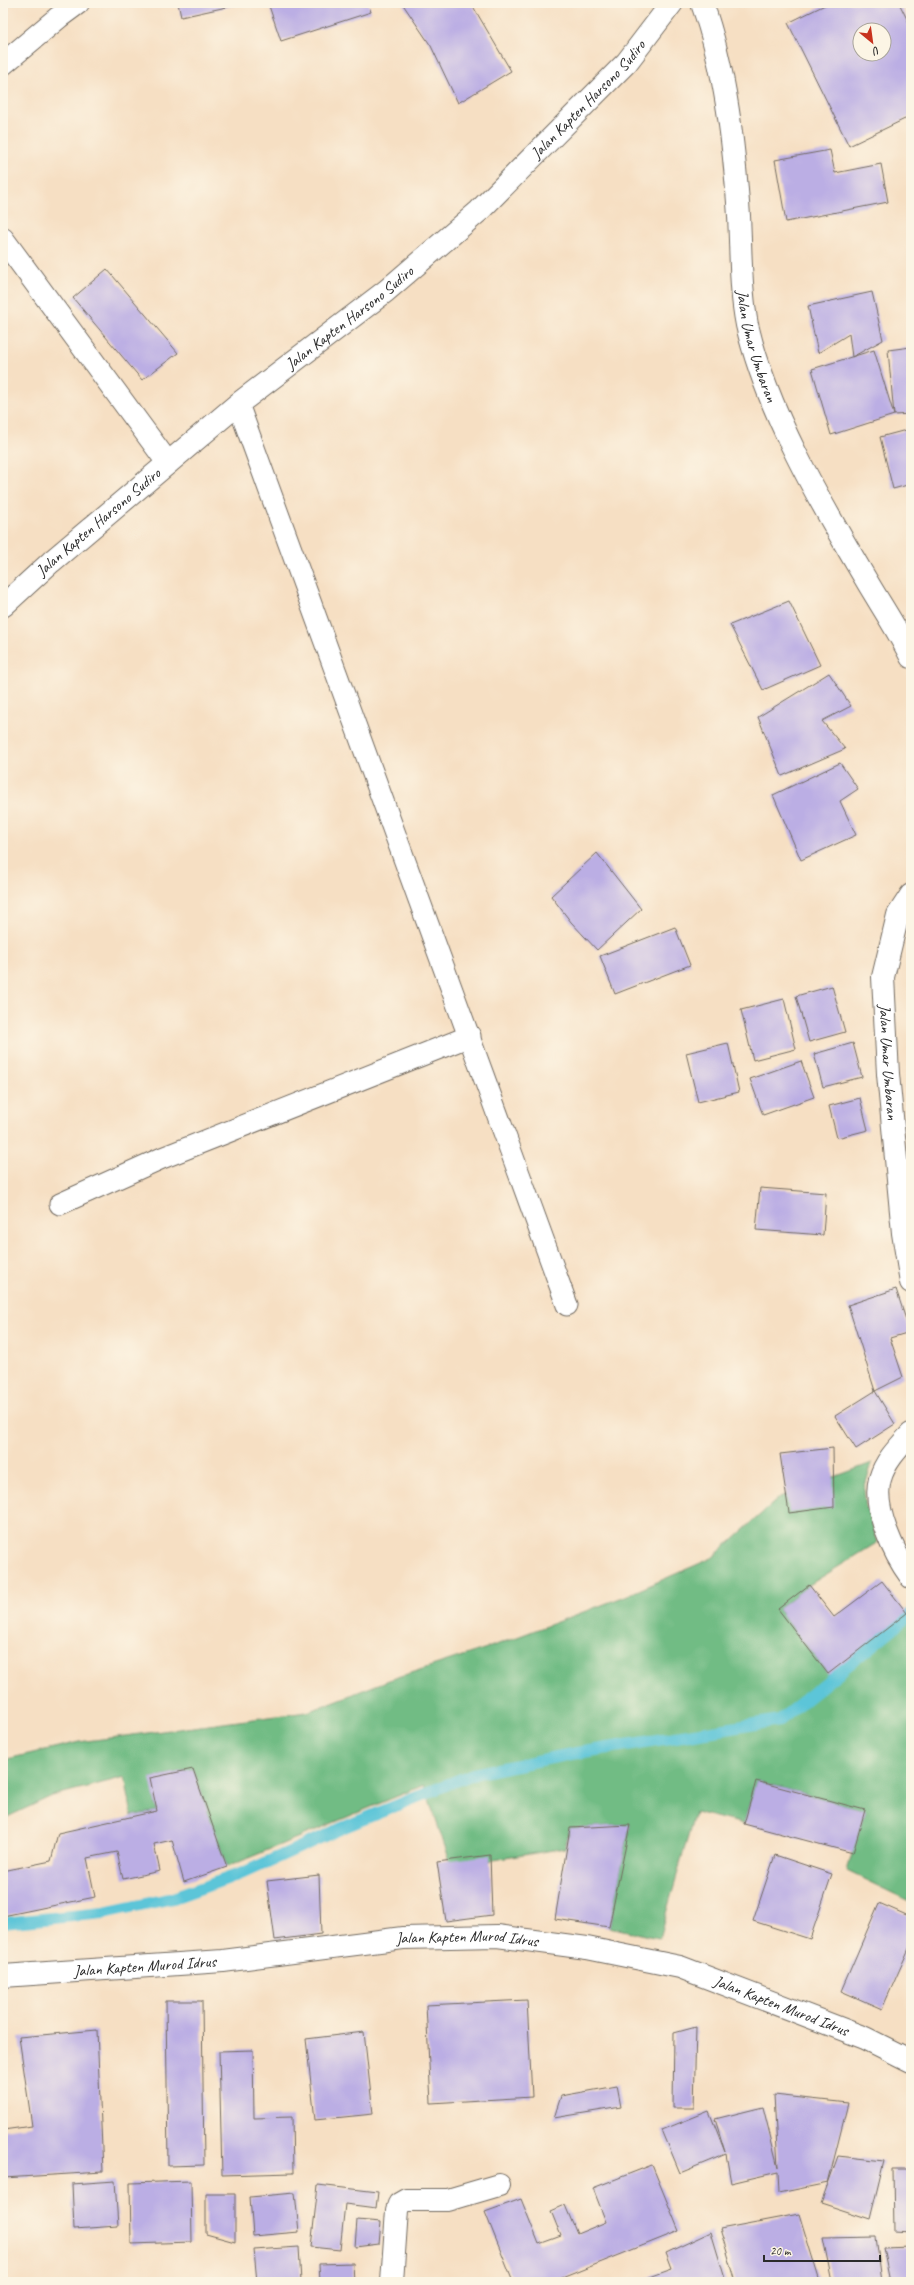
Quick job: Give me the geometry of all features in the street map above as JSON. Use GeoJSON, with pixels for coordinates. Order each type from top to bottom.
{"type":"FeatureCollection","features":[{"type":"Feature","properties":{"kind":"street"},"geometry":{"type":"LineString","coordinates":[[3,64],[78,3]]}},
{"type":"Feature","properties":{"kind":"street","name":"Jalan Kapten Harsono Sudiro"},"geometry":{"type":"LineString","coordinates":[[3,606],[51,562],[238,404],[386,291],[479,211],[627,62],[672,3]]}},
{"type":"Feature","properties":{"kind":"street","name":"Jalan Umar Umbaran"},"geometry":{"type":"LineString","coordinates":[[702,3],[717,54],[726,101],[735,170],[747,324],[758,358],[798,460],[911,657]]}},
{"type":"Feature","properties":{"kind":"street"},"geometry":{"type":"LineString","coordinates":[[3,239],[168,463]]}},
{"type":"Feature","properties":{"kind":"street","name":"Jalan Umar Umbaran"},"geometry":{"type":"LineString","coordinates":[[911,895],[900,910],[902,930],[883,977],[884,1022],[901,1210],[911,1282]]}},
{"type":"Feature","properties":{"kind":"street"},"geometry":{"type":"LineString","coordinates":[[911,1434],[884,1469],[878,1490],[879,1500],[890,1541],[902,1564],[911,1577]]}},
{"type":"Feature","properties":{"kind":"street","name":"Jalan Kapten Murod Idrus"},"geometry":{"type":"LineString","coordinates":[[3,1976],[224,1961],[403,1938],[497,1936],[587,1948],[680,1967],[865,2038],[911,2061]]}},
{"type":"Feature","properties":{"kind":"street"},"geometry":{"type":"LineString","coordinates":[[392,2282],[397,2210],[401,2202],[406,2200],[448,2200],[500,2186]]}},
{"type":"Feature","properties":{"kind":"lane"},"geometry":{"type":"LineString","coordinates":[[238,404],[470,1036],[567,1306]]}},
{"type":"Feature","properties":{"kind":"lane"},"geometry":{"type":"LineString","coordinates":[[60,1204],[162,1158],[470,1036]]}},
{"type":"Feature","properties":{"kind":"green space"},"geometry":{"type":"Polygon","coordinates":[[[872,1463],[864,1489],[866,1508],[878,1542],[809,1585],[778,1609],[828,1674],[911,1611],[911,1902],[847,1871],[865,1810],[756,1781],[744,1824],[695,1812],[659,1938],[609,1927],[630,1825],[570,1828],[565,1848],[452,1867],[424,1785],[227,1867],[193,1769],[151,1778],[157,1811],[132,1816],[125,1777],[52,1796],[3,1819],[3,1760],[79,1742],[307,1712],[389,1680],[496,1645],[623,1597],[712,1558],[780,1497],[872,1463]]]}},
{"type":"Feature","properties":{"kind":"building"},"geometry":{"type":"Polygon","coordinates":[[[178,3],[236,3],[236,5],[181,17],[178,3]]]}},
{"type":"Feature","properties":{"kind":"building"},"geometry":{"type":"Polygon","coordinates":[[[268,3],[368,3],[371,12],[281,41],[268,3]]]}},
{"type":"Feature","properties":{"kind":"building"},"geometry":{"type":"Polygon","coordinates":[[[402,3],[471,3],[511,71],[458,103],[431,46],[402,3]]]}},
{"type":"Feature","properties":{"kind":"building"},"geometry":{"type":"Polygon","coordinates":[[[829,3],[899,3],[911,27],[911,116],[849,146],[788,23],[829,3]]]}},
{"type":"Feature","properties":{"kind":"building"},"geometry":{"type":"Polygon","coordinates":[[[830,150],[835,173],[881,164],[888,202],[786,222],[775,160],[830,150]]]}},
{"type":"Feature","properties":{"kind":"building"},"geometry":{"type":"Polygon","coordinates":[[[107,269],[178,353],[142,380],[73,298],[107,269]]]}},
{"type":"Feature","properties":{"kind":"building"},"geometry":{"type":"Polygon","coordinates":[[[872,292],[883,340],[852,357],[849,334],[818,353],[808,306],[872,292]]]}},
{"type":"Feature","properties":{"kind":"building"},"geometry":{"type":"Polygon","coordinates":[[[911,347],[911,414],[894,415],[888,350],[911,347]]]}},
{"type":"Feature","properties":{"kind":"building"},"geometry":{"type":"Polygon","coordinates":[[[874,350],[894,415],[831,435],[812,369],[874,350]]]}},
{"type":"Feature","properties":{"kind":"building"},"geometry":{"type":"Polygon","coordinates":[[[910,429],[911,484],[893,489],[880,437],[910,429]]]}},
{"type":"Feature","properties":{"kind":"building"},"geometry":{"type":"Polygon","coordinates":[[[789,601],[820,665],[763,690],[730,625],[789,601]]]}},
{"type":"Feature","properties":{"kind":"building"},"geometry":{"type":"Polygon","coordinates":[[[829,673],[851,706],[822,721],[845,749],[782,776],[758,717],[829,673]]]}},
{"type":"Feature","properties":{"kind":"building"},"geometry":{"type":"Polygon","coordinates":[[[840,763],[858,789],[840,801],[856,835],[801,860],[773,795],[840,763]]]}},
{"type":"Feature","properties":{"kind":"building"},"geometry":{"type":"Polygon","coordinates":[[[597,853],[641,909],[597,950],[571,922],[551,896],[597,853]]]}},
{"type":"Feature","properties":{"kind":"building"},"geometry":{"type":"Polygon","coordinates":[[[675,927],[690,965],[615,994],[600,956],[675,927]]]}},
{"type":"Feature","properties":{"kind":"building"},"geometry":{"type":"Polygon","coordinates":[[[832,986],[845,1032],[809,1042],[796,996],[832,986]]]}},
{"type":"Feature","properties":{"kind":"building"},"geometry":{"type":"Polygon","coordinates":[[[784,999],[796,1049],[753,1060],[741,1010],[784,999]]]}},
{"type":"Feature","properties":{"kind":"building"},"geometry":{"type":"Polygon","coordinates":[[[728,1043],[739,1092],[698,1102],[686,1053],[728,1043]]]}},
{"type":"Feature","properties":{"kind":"building"},"geometry":{"type":"Polygon","coordinates":[[[853,1043],[862,1077],[823,1087],[814,1054],[853,1043]]]}},
{"type":"Feature","properties":{"kind":"building"},"geometry":{"type":"Polygon","coordinates":[[[801,1061],[814,1097],[763,1115],[750,1079],[801,1061]]]}},
{"type":"Feature","properties":{"kind":"building"},"geometry":{"type":"Polygon","coordinates":[[[860,1098],[868,1130],[837,1138],[829,1106],[860,1098]]]}},
{"type":"Feature","properties":{"kind":"building"},"geometry":{"type":"Polygon","coordinates":[[[760,1188],[826,1193],[823,1235],[756,1230],[760,1188]]]}},
{"type":"Feature","properties":{"kind":"building"},"geometry":{"type":"Polygon","coordinates":[[[896,1289],[910,1332],[890,1338],[903,1377],[875,1391],[848,1305],[896,1289]]]}},
{"type":"Feature","properties":{"kind":"building"},"geometry":{"type":"Polygon","coordinates":[[[875,1391],[895,1424],[856,1449],[835,1416],[875,1391]]]}},
{"type":"Feature","properties":{"kind":"building"},"geometry":{"type":"Polygon","coordinates":[[[833,1448],[834,1507],[789,1513],[780,1454],[833,1448]]]}},
{"type":"Feature","properties":{"kind":"building"},"geometry":{"type":"Polygon","coordinates":[[[882,1581],[907,1613],[828,1674],[778,1609],[809,1585],[834,1617],[882,1581]]]}},
{"type":"Feature","properties":{"kind":"building"},"geometry":{"type":"Polygon","coordinates":[[[193,1769],[227,1867],[184,1882],[172,1840],[154,1844],[160,1871],[123,1879],[117,1852],[87,1858],[95,1897],[3,1916],[3,1871],[51,1861],[58,1833],[157,1811],[150,1778],[193,1769]]]}},
{"type":"Feature","properties":{"kind":"building"},"geometry":{"type":"Polygon","coordinates":[[[756,1781],[865,1810],[853,1853],[744,1824],[756,1781]]]}},
{"type":"Feature","properties":{"kind":"building"},"geometry":{"type":"Polygon","coordinates":[[[630,1825],[609,1927],[555,1919],[570,1828],[630,1825]]]}},
{"type":"Feature","properties":{"kind":"building"},"geometry":{"type":"Polygon","coordinates":[[[490,1855],[492,1915],[446,1921],[437,1862],[490,1855]]]}},
{"type":"Feature","properties":{"kind":"building"},"geometry":{"type":"Polygon","coordinates":[[[775,1855],[832,1874],[810,1939],[753,1921],[775,1855]]]}},
{"type":"Feature","properties":{"kind":"building"},"geometry":{"type":"Polygon","coordinates":[[[319,1875],[321,1934],[275,1940],[267,1881],[319,1875]]]}},
{"type":"Feature","properties":{"kind":"building"},"geometry":{"type":"Polygon","coordinates":[[[879,1903],[911,1917],[911,1944],[882,2009],[841,1991],[879,1903]]]}},
{"type":"Feature","properties":{"kind":"building"},"geometry":{"type":"Polygon","coordinates":[[[527,2000],[532,2097],[431,2103],[426,2005],[527,2000]]]}},
{"type":"Feature","properties":{"kind":"building"},"geometry":{"type":"Polygon","coordinates":[[[166,2001],[202,2001],[204,2165],[168,2166],[166,2001]]]}},
{"type":"Feature","properties":{"kind":"building"},"geometry":{"type":"Polygon","coordinates":[[[696,2027],[694,2108],[673,2108],[674,2033],[696,2027]]]}},
{"type":"Feature","properties":{"kind":"building"},"geometry":{"type":"Polygon","coordinates":[[[97,2030],[103,2172],[3,2178],[3,2130],[32,2126],[19,2037],[97,2030]]]}},
{"type":"Feature","properties":{"kind":"building"},"geometry":{"type":"Polygon","coordinates":[[[364,2032],[373,2114],[315,2120],[306,2039],[364,2032]]]}},
{"type":"Feature","properties":{"kind":"building"},"geometry":{"type":"Polygon","coordinates":[[[253,2050],[254,2118],[292,2117],[293,2173],[222,2175],[219,2051],[253,2050]]]}},
{"type":"Feature","properties":{"kind":"building"},"geometry":{"type":"Polygon","coordinates":[[[617,2086],[621,2107],[554,2118],[561,2096],[617,2086]]]}},
{"type":"Feature","properties":{"kind":"building"},"geometry":{"type":"Polygon","coordinates":[[[774,2095],[848,2103],[828,2183],[779,2193],[778,2172],[731,2183],[726,2154],[680,2173],[662,2130],[709,2111],[725,2152],[715,2119],[763,2107],[778,2167],[774,2095]]]}},
{"type":"Feature","properties":{"kind":"building"},"geometry":{"type":"Polygon","coordinates":[[[838,2156],[884,2161],[870,2219],[821,2203],[838,2156]]]}},
{"type":"Feature","properties":{"kind":"building"},"geometry":{"type":"Polygon","coordinates":[[[652,2165],[679,2231],[552,2282],[513,2282],[485,2212],[521,2199],[539,2244],[561,2236],[551,2211],[565,2205],[577,2234],[606,2222],[593,2188],[652,2165]]]}},
{"type":"Feature","properties":{"kind":"building"},"geometry":{"type":"Polygon","coordinates":[[[893,2169],[911,2169],[911,2233],[894,2232],[893,2169]]]}},
{"type":"Feature","properties":{"kind":"building"},"geometry":{"type":"Polygon","coordinates":[[[115,2181],[118,2226],[74,2229],[72,2184],[115,2181]]]}},
{"type":"Feature","properties":{"kind":"building"},"geometry":{"type":"Polygon","coordinates":[[[191,2181],[192,2242],[131,2244],[130,2183],[191,2181]]]}},
{"type":"Feature","properties":{"kind":"building"},"geometry":{"type":"Polygon","coordinates":[[[318,2185],[378,2192],[376,2208],[345,2204],[340,2250],[311,2247],[318,2185]]]}},
{"type":"Feature","properties":{"kind":"building"},"geometry":{"type":"Polygon","coordinates":[[[295,2193],[299,2232],[253,2236],[250,2197],[295,2193]]]}},
{"type":"Feature","properties":{"kind":"building"},"geometry":{"type":"Polygon","coordinates":[[[206,2194],[235,2194],[235,2242],[206,2234],[206,2194]]]}},
{"type":"Feature","properties":{"kind":"building"},"geometry":{"type":"Polygon","coordinates":[[[799,2214],[820,2282],[736,2282],[720,2229],[799,2214]]]}},
{"type":"Feature","properties":{"kind":"building"},"geometry":{"type":"Polygon","coordinates":[[[357,2220],[381,2222],[379,2244],[355,2247],[357,2220]]]}},
{"type":"Feature","properties":{"kind":"building"},"geometry":{"type":"Polygon","coordinates":[[[711,2232],[726,2282],[648,2282],[647,2278],[672,2269],[666,2253],[711,2232]]]}},
{"type":"Feature","properties":{"kind":"building"},"geometry":{"type":"Polygon","coordinates":[[[876,2237],[882,2282],[832,2282],[823,2238],[876,2237]]]}},
{"type":"Feature","properties":{"kind":"building"},"geometry":{"type":"Polygon","coordinates":[[[299,2247],[301,2282],[257,2282],[254,2250],[299,2247]]]}},
{"type":"Feature","properties":{"kind":"building"},"geometry":{"type":"Polygon","coordinates":[[[911,2247],[911,2282],[890,2282],[883,2248],[911,2247]]]}},
{"type":"Feature","properties":{"kind":"building"},"geometry":{"type":"Polygon","coordinates":[[[353,2263],[354,2282],[320,2282],[319,2264],[353,2263]]]}},
{"type":"Feature","properties":{"kind":"waterway"},"geometry":{"type":"LineString","coordinates":[[3,1923],[103,1913],[173,1898],[243,1873],[342,1828],[473,1774],[571,1754],[780,1720],[911,1614]]}}]}
